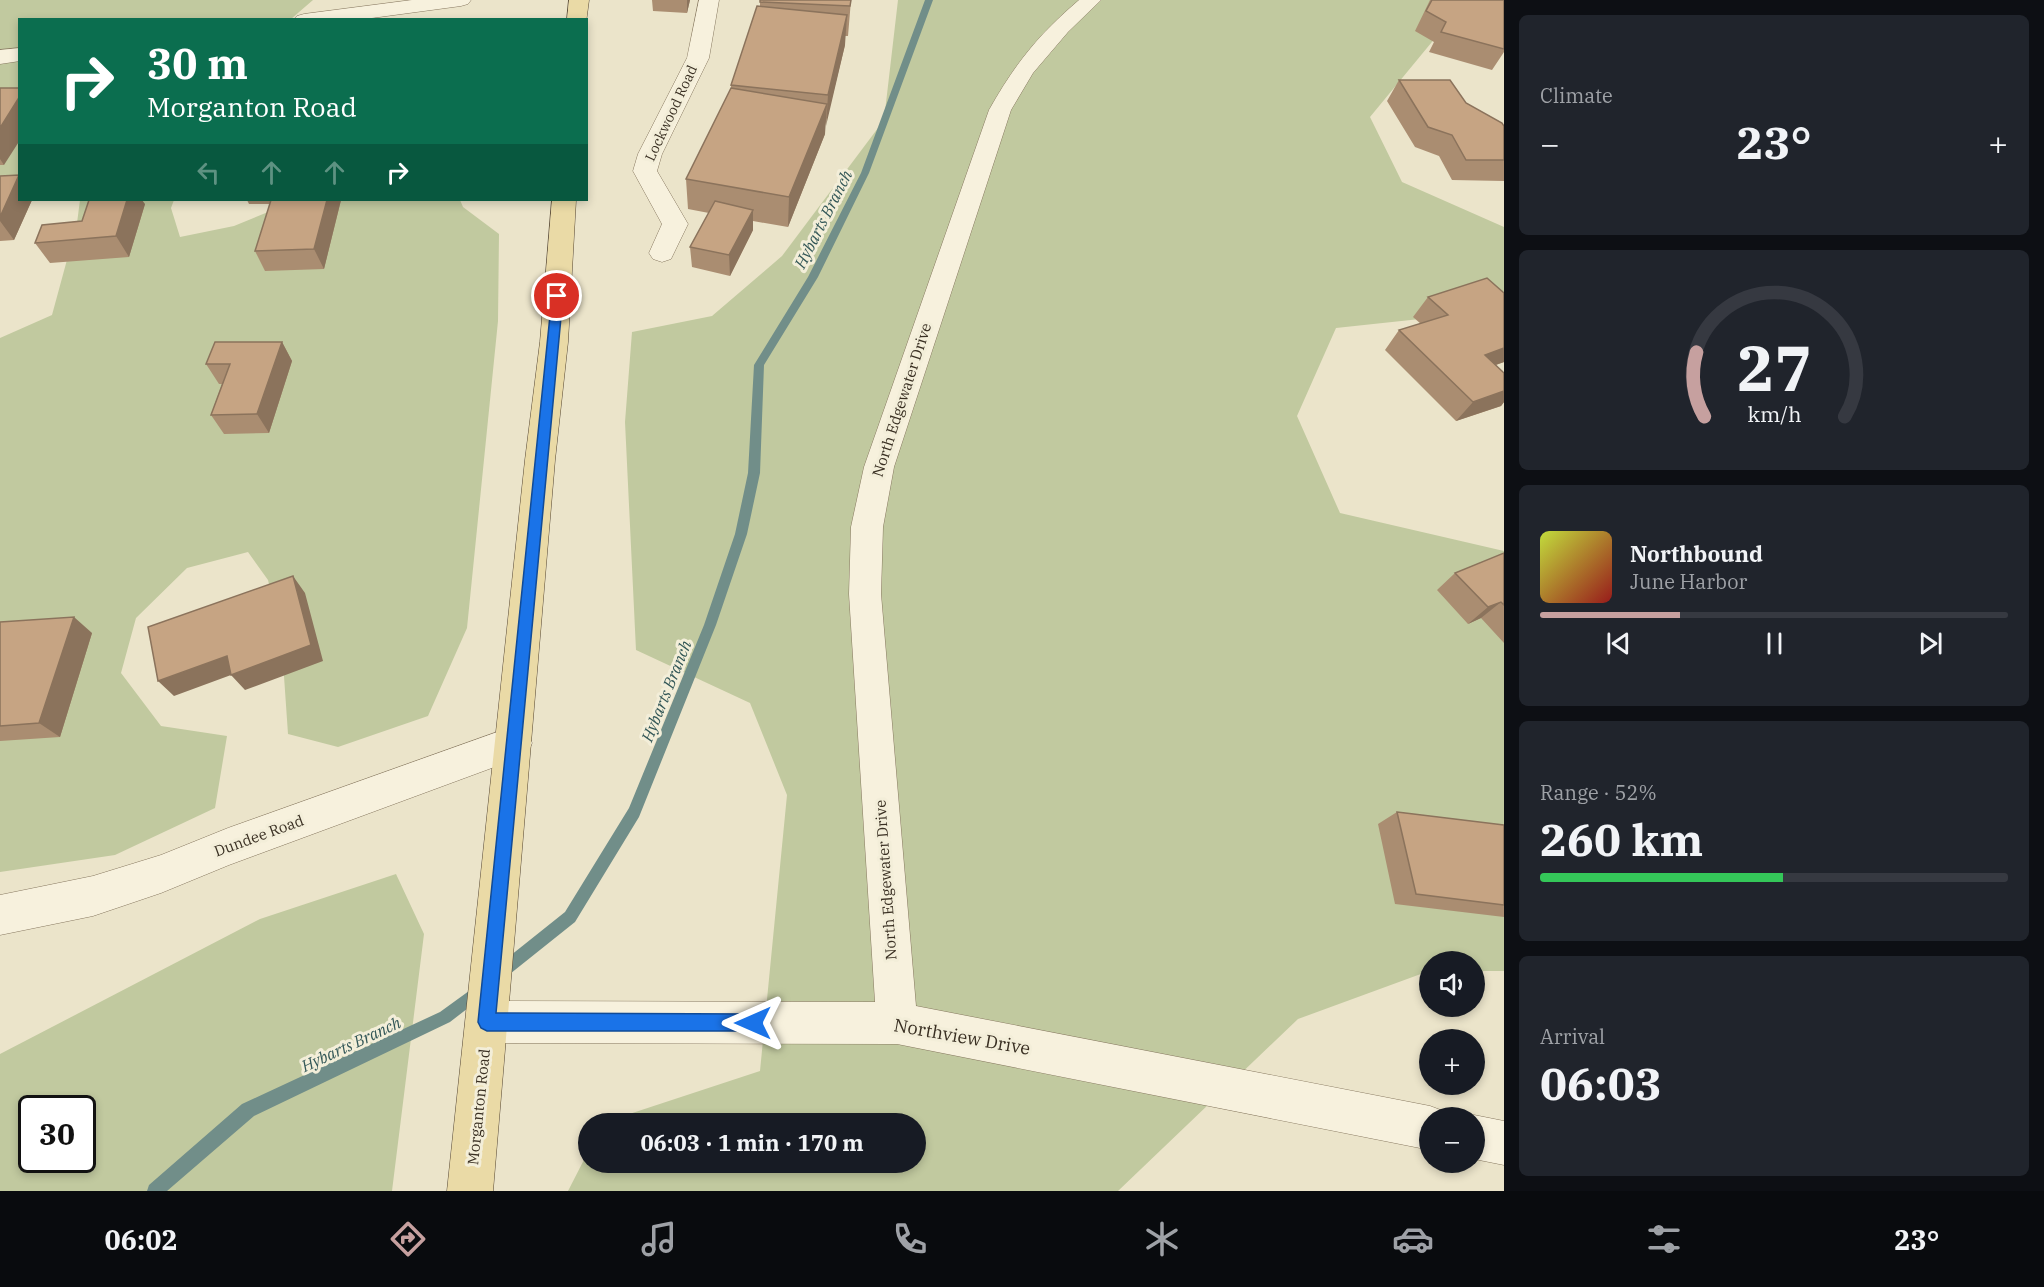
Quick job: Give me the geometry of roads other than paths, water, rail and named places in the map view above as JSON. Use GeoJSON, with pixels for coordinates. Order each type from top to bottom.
{"type":"FeatureCollection","features":[{"type":"Feature","properties":{"kind":"main road"},"geometry":{"type":"LineString","coordinates":[[578,18],[579,0]]}},
{"type":"Feature","properties":{"kind":"main road","name":"Morganton Road"},"geometry":{"type":"LineString","coordinates":[[470,1191],[540,460],[554,342],[564,201]]}},
{"type":"Feature","properties":{"kind":"street"},"geometry":{"type":"LineString","coordinates":[[320,18],[461,0]]}},
{"type":"Feature","properties":{"kind":"street","name":"Lockwood Road"},"geometry":{"type":"LineString","coordinates":[[662,253],[675,224],[645,171],[650,154],[698,58],[709,0]]}},
{"type":"Feature","properties":{"kind":"street","name":"North Edgewater Drive"},"geometry":{"type":"LineString","coordinates":[[897,1023],[865,594],[867,527],[879,466],[896,412],[1000,110],[1023,70],[1060,27],[1091,0]]}},
{"type":"Feature","properties":{"kind":"street"},"geometry":{"type":"LineString","coordinates":[[0,57],[18,54]]}},
{"type":"Feature","properties":{"kind":"street","name":"Dundee Road"},"geometry":{"type":"LineString","coordinates":[[0,915],[93,896],[161,874],[228,846],[514,743]]}},
{"type":"Feature","properties":{"kind":"street","name":"Northview Drive"},"geometry":{"type":"LineString","coordinates":[[487,1022],[897,1023],[1419,1126]]}},
{"type":"Feature","properties":{"kind":"street"},"geometry":{"type":"LineString","coordinates":[[1485,1139],[1504,1143]]}},
{"type":"Feature","properties":{"kind":"waterway","name":"Hybarts Branch"},"geometry":{"type":"LineString","coordinates":[[500,973],[570,917],[634,812],[710,625],[741,534],[754,473],[759,365],[813,277],[865,173],[929,0]]}},
{"type":"Feature","properties":{"kind":"waterway","name":"Hybarts Branch"},"geometry":{"type":"LineString","coordinates":[[155,1191],[248,1110],[445,1017],[480,990]]}}]}
